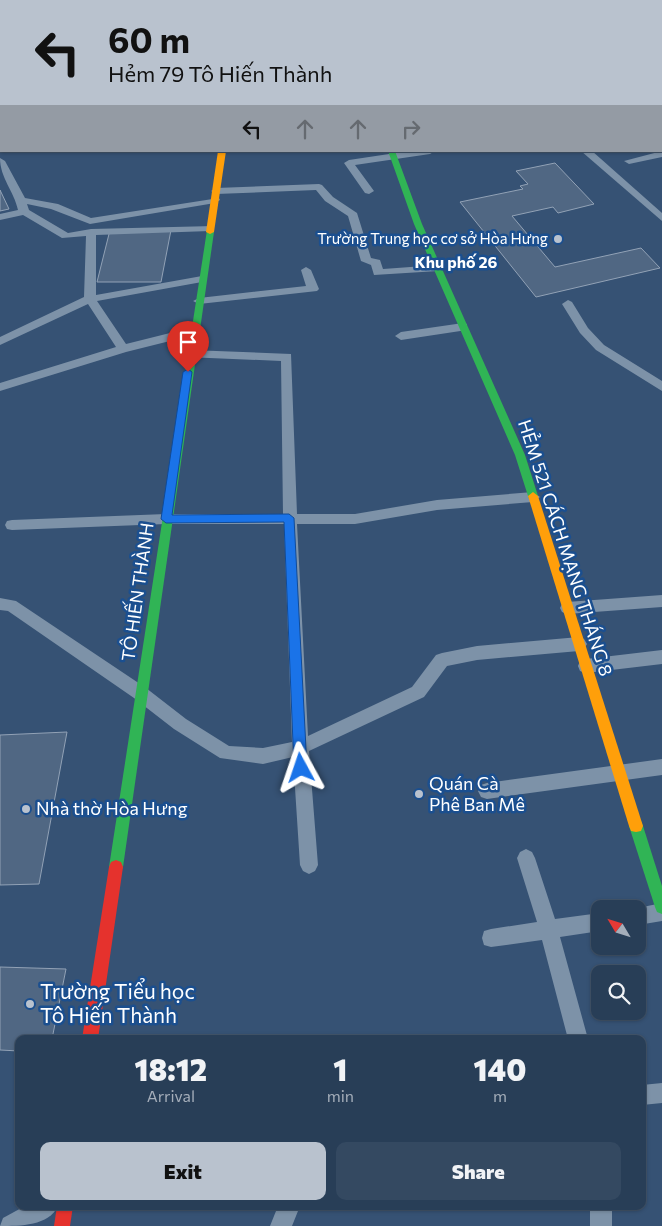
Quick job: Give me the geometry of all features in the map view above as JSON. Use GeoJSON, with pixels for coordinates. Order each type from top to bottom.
{"type":"FeatureCollection","features":[{"type":"Feature","properties":{"kind":"main road","name":"TÔ HIẾN THÀNH"},"geometry":{"type":"LineString","coordinates":[[91,1035],[190,354],[222,152]]}},
{"type":"Feature","properties":{"kind":"main road","name":"HẺM 521 CÁCH MẠNG THÁNG 8"},"geometry":{"type":"LineString","coordinates":[[393,154],[438,268],[520,455],[662,907]]}},
{"type":"Feature","properties":{"kind":"main road"},"geometry":{"type":"LineString","coordinates":[[62,1226],[64,1210]]}},
{"type":"Feature","properties":{"kind":"lane"},"geometry":{"type":"LineString","coordinates":[[368,191],[349,163],[393,154],[418,152]]}},
{"type":"Feature","properties":{"kind":"lane"},"geometry":{"type":"LineString","coordinates":[[587,152],[662,218]]}},
{"type":"Feature","properties":{"kind":"lane"},"geometry":{"type":"LineString","coordinates":[[629,161],[662,154]]}},
{"type":"Feature","properties":{"kind":"lane"},"geometry":{"type":"LineString","coordinates":[[0,161],[21,200],[24,212]]}},
{"type":"Feature","properties":{"kind":"lane"},"geometry":{"type":"LineString","coordinates":[[21,200],[54,206],[90,221],[215,195],[319,187],[329,199],[354,215],[366,261],[376,262],[378,273],[438,268]]}},
{"type":"Feature","properties":{"kind":"lane"},"geometry":{"type":"LineString","coordinates":[[0,217],[24,212],[66,236],[91,232],[210,228]]}},
{"type":"Feature","properties":{"kind":"lane"},"geometry":{"type":"LineString","coordinates":[[91,232],[90,299],[123,349]]}},
{"type":"Feature","properties":{"kind":"lane"},"geometry":{"type":"LineString","coordinates":[[199,301],[313,289],[306,270]]}},
{"type":"Feature","properties":{"kind":"lane"},"geometry":{"type":"LineString","coordinates":[[1,340],[90,299],[202,279]]}},
{"type":"Feature","properties":{"kind":"lane"},"geometry":{"type":"LineString","coordinates":[[568,304],[582,329],[606,352],[649,376],[662,388]]}},
{"type":"Feature","properties":{"kind":"lane"},"geometry":{"type":"LineString","coordinates":[[401,336],[463,327]]}},
{"type":"Feature","properties":{"kind":"lane"},"geometry":{"type":"LineString","coordinates":[[0,387],[123,349],[194,331]]}},
{"type":"Feature","properties":{"kind":"lane"},"geometry":{"type":"LineString","coordinates":[[190,354],[287,357],[289,518],[299,748],[309,865]]}},
{"type":"Feature","properties":{"kind":"lane"},"geometry":{"type":"LineString","coordinates":[[12,524],[166,519],[355,519],[437,505],[533,497]]}},
{"type":"Feature","properties":{"kind":"lane"},"geometry":{"type":"LineString","coordinates":[[567,608],[662,601]]}},
{"type":"Feature","properties":{"kind":"lane"},"geometry":{"type":"LineString","coordinates":[[4,607],[140,693],[180,724],[226,753],[263,756],[299,748],[418,692],[442,660],[477,653],[579,644]]}},
{"type":"Feature","properties":{"kind":"lane"},"geometry":{"type":"LineString","coordinates":[[586,666],[662,657]]}},
{"type":"Feature","properties":{"kind":"lane"},"geometry":{"type":"LineString","coordinates":[[487,791],[662,767]]}},
{"type":"Feature","properties":{"kind":"lane"},"geometry":{"type":"LineString","coordinates":[[526,858],[577,1035]]}},
{"type":"Feature","properties":{"kind":"lane"},"geometry":{"type":"LineString","coordinates":[[646,915],[662,912]]}},
{"type":"Feature","properties":{"kind":"lane"},"geometry":{"type":"LineString","coordinates":[[491,938],[591,923]]}},
{"type":"Feature","properties":{"kind":"lane"},"geometry":{"type":"LineString","coordinates":[[646,1095],[662,1093]]}},
{"type":"Feature","properties":{"kind":"lane"},"geometry":{"type":"LineString","coordinates":[[11,1226],[40,1210]]}},
{"type":"Feature","properties":{"kind":"lane"},"geometry":{"type":"LineString","coordinates":[[281,1226],[287,1210]]}},
{"type":"Feature","properties":{"kind":"lane"},"geometry":{"type":"LineString","coordinates":[[601,1226],[602,1210]]}},
{"type":"Feature","properties":{"kind":"building"},"geometry":{"type":"Polygon","coordinates":[[[555,163],[594,204],[558,213],[553,207],[512,216],[555,267],[641,248],[660,268],[536,297],[460,202],[523,189],[520,186],[528,184],[516,171],[555,163]]]}},
{"type":"Feature","properties":{"kind":"building"},"geometry":{"type":"Polygon","coordinates":[[[0,190],[9,209],[0,211],[0,190]]]}},
{"type":"Feature","properties":{"kind":"building"},"geometry":{"type":"Polygon","coordinates":[[[110,230],[171,230],[161,282],[97,282],[110,230]]]}},
{"type":"Feature","properties":{"kind":"building","name":"Nhà thờ Hòa Hưng"},"geometry":{"type":"Polygon","coordinates":[[[67,732],[39,884],[0,885],[0,735],[67,732]]]}},
{"type":"Feature","properties":{"kind":"building"},"geometry":{"type":"Polygon","coordinates":[[[0,967],[66,969],[53,1035],[15,1035],[15,1051],[0,1050],[0,967]]]}},
{"type":"Feature","properties":{"kind":"traffic: fast"},"geometry":{"type":"LineString","coordinates":[[391,152],[418,224],[520,455],[533,496]]}},
{"type":"Feature","properties":{"kind":"traffic: fast"},"geometry":{"type":"LineString","coordinates":[[116,867],[210,232]]}},
{"type":"Feature","properties":{"kind":"traffic: fast"},"geometry":{"type":"LineString","coordinates":[[636,826],[662,907]]}},
{"type":"Feature","properties":{"kind":"traffic: slow"},"geometry":{"type":"LineString","coordinates":[[210,232],[222,152]]}},
{"type":"Feature","properties":{"kind":"traffic: slow"},"geometry":{"type":"LineString","coordinates":[[533,496],[636,826]]}},
{"type":"Feature","properties":{"kind":"traffic: jam"},"geometry":{"type":"LineString","coordinates":[[91,1035],[116,867]]}},
{"type":"Feature","properties":{"kind":"traffic: jam"},"geometry":{"type":"LineString","coordinates":[[62,1226],[64,1210]]}},
{"type":"Feature","properties":{"kind":"place","name":"Trường Trung học cơ sở Hòa Hưng"},"geometry":{"type":"Point","coordinates":[558,239]}},
{"type":"Feature","properties":{"kind":"place","name":"Quán Cà Phê Ban Mê"},"geometry":{"type":"Point","coordinates":[419,794]}},
{"type":"Feature","properties":{"kind":"place","name":"Nhà thờ Hòa Hưng"},"geometry":{"type":"Point","coordinates":[26,809]}},
{"type":"Feature","properties":{"kind":"place","name":"Trường Tiểu học Tô Hiến Thành"},"geometry":{"type":"Point","coordinates":[30,1004]}},
{"type":"Feature","properties":{"kind":"district","name":"Khu phố 26"},"geometry":{"type":"Point","coordinates":[456,262]}},
{"type":"Feature","properties":{"kind":"route"},"geometry":{"type":"LineString","coordinates":[[188,372],[166,519],[289,518],[301,768]]}}]}
